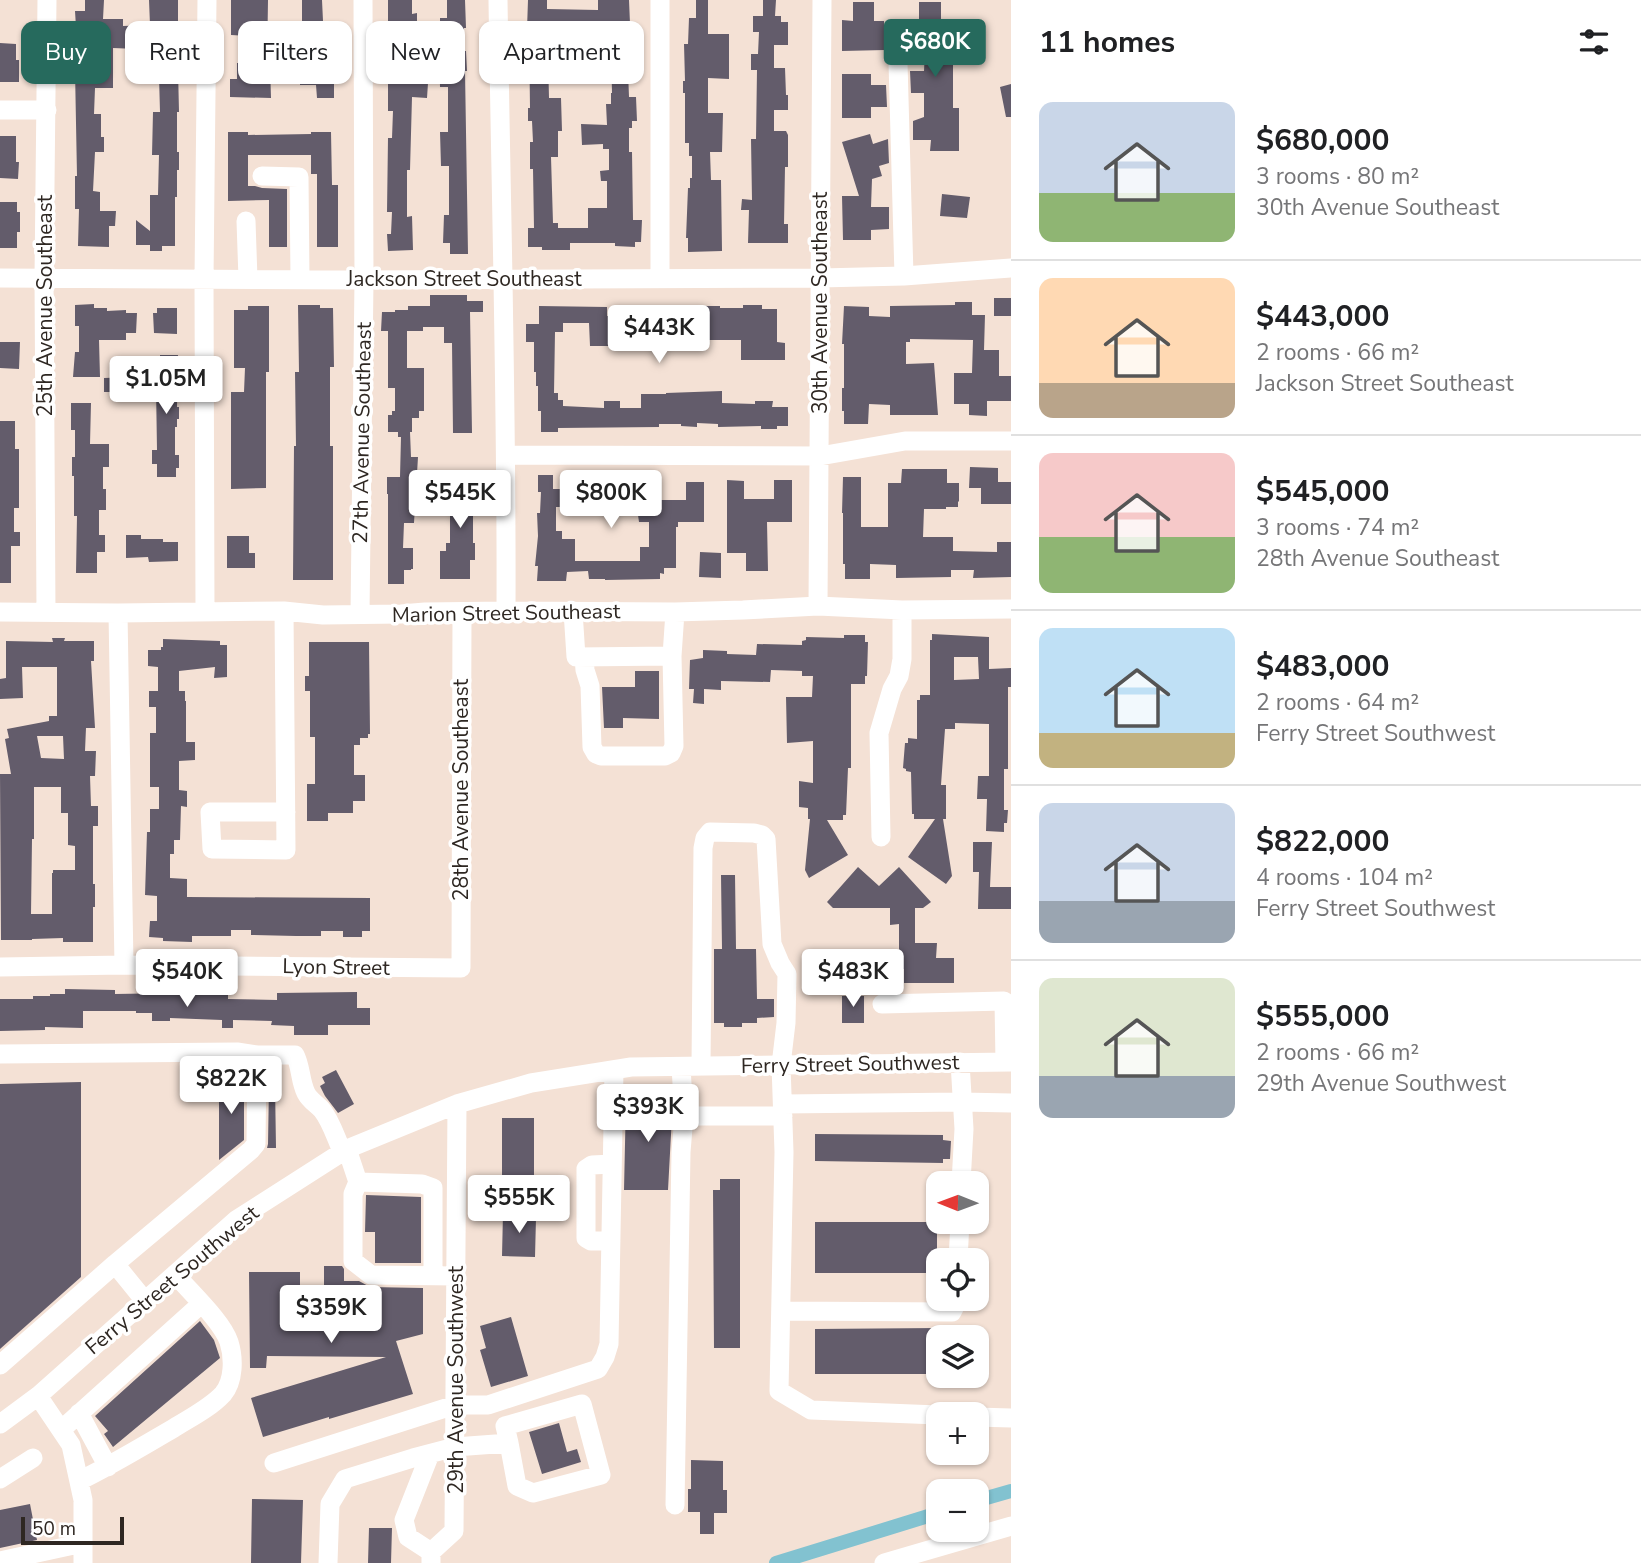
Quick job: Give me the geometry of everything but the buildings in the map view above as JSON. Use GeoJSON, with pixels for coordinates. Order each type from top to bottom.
{"type":"FeatureCollection","features":[{"type":"Feature","properties":{"kind":"street","name":"25th Avenue Southeast"},"geometry":{"type":"LineString","coordinates":[[46,612],[44,278],[47,0]]}},
{"type":"Feature","properties":{"kind":"street"},"geometry":{"type":"LineString","coordinates":[[205,611],[207,0]]}},
{"type":"Feature","properties":{"kind":"street","name":"27th Avenue Southeast"},"geometry":{"type":"LineString","coordinates":[[360,614],[364,280],[362,0]]}},
{"type":"Feature","properties":{"kind":"street"},"geometry":{"type":"LineString","coordinates":[[498,0],[506,611]]}},
{"type":"Feature","properties":{"kind":"street"},"geometry":{"type":"LineString","coordinates":[[660,0],[660,278]]}},
{"type":"Feature","properties":{"kind":"street","name":"30th Avenue Southeast"},"geometry":{"type":"LineString","coordinates":[[818,606],[822,0]]}},
{"type":"Feature","properties":{"kind":"street"},"geometry":{"type":"LineString","coordinates":[[898,63],[904,276]]}},
{"type":"Feature","properties":{"kind":"street"},"geometry":{"type":"LineString","coordinates":[[0,110],[47,110]]}},
{"type":"Feature","properties":{"kind":"street"},"geometry":{"type":"LineString","coordinates":[[262,176],[299,177],[300,279]]}},
{"type":"Feature","properties":{"kind":"street"},"geometry":{"type":"LineString","coordinates":[[246,221],[248,279]]}},
{"type":"Feature","properties":{"kind":"street","name":"Jackson Street Southeast"},"geometry":{"type":"LineString","coordinates":[[0,278],[820,278],[904,276],[1011,268]]}},
{"type":"Feature","properties":{"kind":"street"},"geometry":{"type":"LineString","coordinates":[[506,455],[820,456],[905,442],[1011,441]]}},
{"type":"Feature","properties":{"kind":"street","name":"Marion Street Southeast"},"geometry":{"type":"LineString","coordinates":[[0,612],[284,611],[323,615],[506,611],[675,612],[818,606],[902,610],[1011,609]]}},
{"type":"Feature","properties":{"kind":"street"},"geometry":{"type":"LineString","coordinates":[[881,837],[878,733],[892,689],[900,676],[902,610]]}},
{"type":"Feature","properties":{"kind":"street"},"geometry":{"type":"LineString","coordinates":[[284,611],[286,812],[286,850],[212,849],[210,812],[286,812]]}},
{"type":"Feature","properties":{"kind":"street"},"geometry":{"type":"LineString","coordinates":[[573,611],[576,657],[672,656]]}},
{"type":"Feature","properties":{"kind":"street","name":"28th Avenue Southeast"},"geometry":{"type":"LineString","coordinates":[[461,968],[462,612]]}},
{"type":"Feature","properties":{"kind":"street"},"geometry":{"type":"LineString","coordinates":[[584,657],[590,686],[592,747],[596,754],[665,755],[671,752],[674,746],[672,656],[675,612]]}},
{"type":"Feature","properties":{"kind":"street"},"geometry":{"type":"LineString","coordinates":[[118,613],[124,964]]}},
{"type":"Feature","properties":{"kind":"street"},"geometry":{"type":"LineString","coordinates":[[701,1066],[705,838],[710,832],[754,833],[766,839],[772,944],[787,974],[786,1023],[781,1065],[784,1152],[779,1391],[811,1410],[926,1415]]}},
{"type":"Feature","properties":{"kind":"street","name":"Lyon Street"},"geometry":{"type":"LineString","coordinates":[[0,967],[124,964],[461,968]]}},
{"type":"Feature","properties":{"kind":"street"},"geometry":{"type":"LineString","coordinates":[[882,1004],[1004,1001],[1008,1062]]}},
{"type":"Feature","properties":{"kind":"street"},"geometry":{"type":"LineString","coordinates":[[0,1054],[237,1052],[295,1055],[298,1057],[305,1092],[323,1111],[345,1150],[358,1182],[353,1194],[353,1261],[371,1275],[456,1276]]}},
{"type":"Feature","properties":{"kind":"street"},"geometry":{"type":"LineString","coordinates":[[0,1365],[256,1144],[257,1055]]}},
{"type":"Feature","properties":{"kind":"street"},"geometry":{"type":"LineString","coordinates":[[960,1062],[964,1129],[962,1171]]}},
{"type":"Feature","properties":{"kind":"street","name":"Ferry Street Southwest"},"geometry":{"type":"LineString","coordinates":[[0,1424],[38,1396],[236,1220],[345,1150],[457,1104],[531,1083],[631,1067],[1008,1062]]}},
{"type":"Feature","properties":{"kind":"street"},"geometry":{"type":"LineString","coordinates":[[675,1505],[680,1166],[684,1116],[681,1066]]}},
{"type":"Feature","properties":{"kind":"street"},"geometry":{"type":"LineString","coordinates":[[274,1463],[456,1405],[488,1405],[598,1369],[609,1344],[614,1070]]}},
{"type":"Feature","properties":{"kind":"street"},"geometry":{"type":"LineString","coordinates":[[684,1116],[962,1102],[1011,1104]]}},
{"type":"Feature","properties":{"kind":"street","name":"29th Avenue Southwest"},"geometry":{"type":"LineString","coordinates":[[431,1557],[454,1531],[457,1104]]}},
{"type":"Feature","properties":{"kind":"street"},"geometry":{"type":"LineString","coordinates":[[611,1241],[591,1241],[586,1238],[586,1169],[592,1165],[612,1164]]}},
{"type":"Feature","properties":{"kind":"street"},"geometry":{"type":"LineString","coordinates":[[358,1182],[422,1184],[433,1188],[433,1276]]}},
{"type":"Feature","properties":{"kind":"street"},"geometry":{"type":"LineString","coordinates":[[116,1264],[145,1301]]}},
{"type":"Feature","properties":{"kind":"street"},"geometry":{"type":"LineString","coordinates":[[79,1480],[197,1414],[223,1393],[229,1383],[232,1355],[228,1340],[218,1324],[175,1274]]}},
{"type":"Feature","properties":{"kind":"street"},"geometry":{"type":"LineString","coordinates":[[61,1430],[201,1304]]}},
{"type":"Feature","properties":{"kind":"street"},"geometry":{"type":"LineString","coordinates":[[780,1311],[953,1311]]}},
{"type":"Feature","properties":{"kind":"street"},"geometry":{"type":"LineString","coordinates":[[0,1561],[83,1553],[83,1500],[71,1445],[38,1396]]}},
{"type":"Feature","properties":{"kind":"street"},"geometry":{"type":"LineString","coordinates":[[582,1404],[601,1475],[533,1493],[517,1486],[509,1443],[505,1426],[582,1404]]}},
{"type":"Feature","properties":{"kind":"street"},"geometry":{"type":"LineString","coordinates":[[79,1413],[108,1466]]}},
{"type":"Feature","properties":{"kind":"street"},"geometry":{"type":"LineString","coordinates":[[989,1417],[1011,1418]]}},
{"type":"Feature","properties":{"kind":"street"},"geometry":{"type":"LineString","coordinates":[[328,1563],[330,1504],[345,1479],[455,1447],[509,1443]]}},
{"type":"Feature","properties":{"kind":"street"},"geometry":{"type":"LineString","coordinates":[[430,1454],[404,1520],[408,1536],[431,1557]]}},
{"type":"Feature","properties":{"kind":"street"},"geometry":{"type":"LineString","coordinates":[[0,1479],[33,1458]]}},
{"type":"Feature","properties":{"kind":"street"},"geometry":{"type":"LineString","coordinates":[[884,1563],[921,1558],[1011,1526]]}},
{"type":"Feature","properties":{"kind":"waterway"},"geometry":{"type":"LineString","coordinates":[[989,1497],[1011,1491]]}},
{"type":"Feature","properties":{"kind":"waterway"},"geometry":{"type":"LineString","coordinates":[[776,1563],[926,1517]]}}]}
